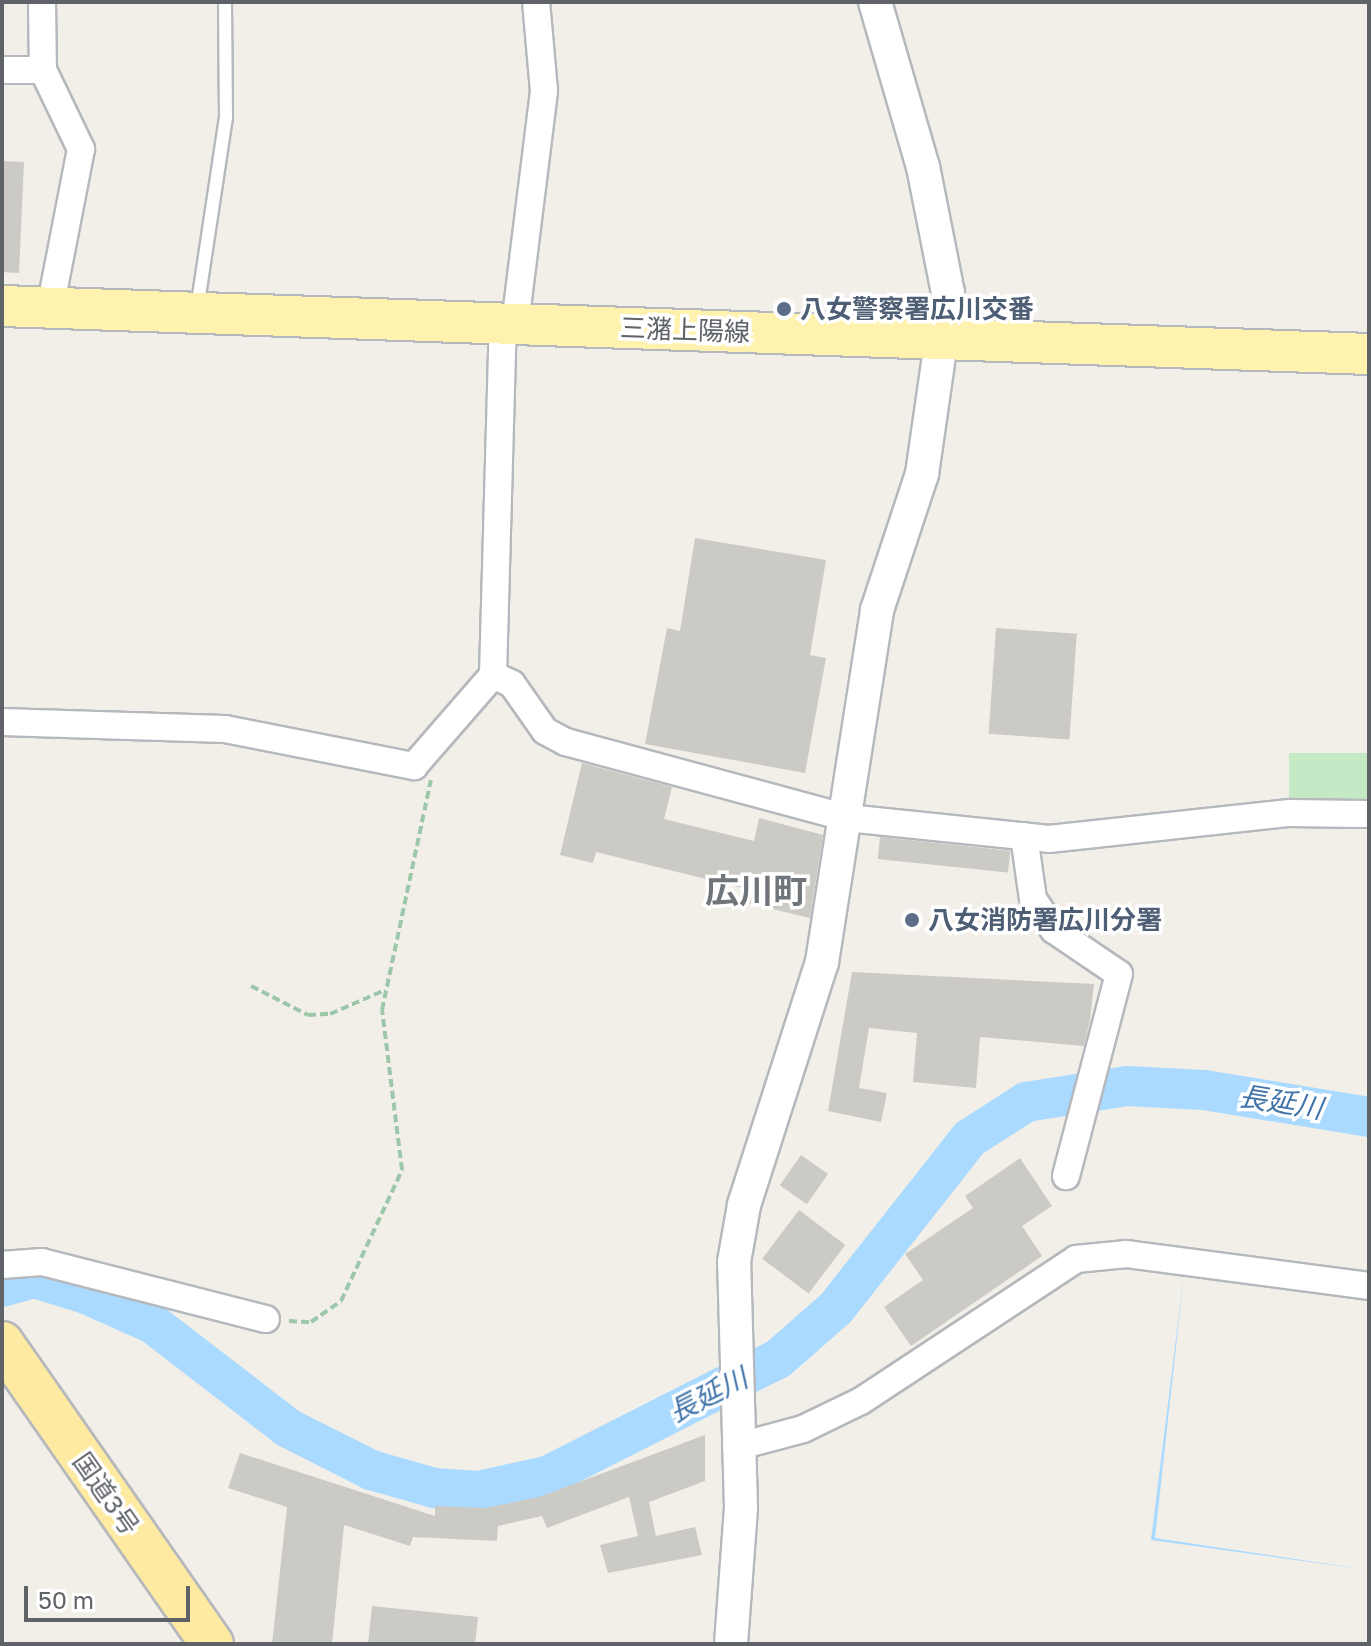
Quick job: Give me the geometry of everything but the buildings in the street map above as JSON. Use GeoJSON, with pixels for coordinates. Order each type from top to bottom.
{"type":"FeatureCollection","features":[{"type":"Feature","properties":{"kind":"highway","name":"国道3号"},"geometry":{"type":"LineString","coordinates":[[2,1343],[212,1644]]}},
{"type":"Feature","properties":{"kind":"main road","name":"三潴上陽線"},"geometry":{"type":"LineString","coordinates":[[2,306],[196,318],[509,324],[1369,354]]}},
{"type":"Feature","properties":{"kind":"street"},"geometry":{"type":"LineString","coordinates":[[42,2],[43,70],[81,149],[50,309]]}},
{"type":"Feature","properties":{"kind":"street"},"geometry":{"type":"LineString","coordinates":[[2,722],[225,729],[414,766],[493,675],[509,324],[544,91],[536,2]]}},
{"type":"Feature","properties":{"kind":"street"},"geometry":{"type":"LineString","coordinates":[[731,1644],[741,1508],[731,1319],[741,1219],[822,962],[847,818],[877,610],[922,474],[948,293],[937,222],[875,2]]}},
{"type":"Feature","properties":{"kind":"street"},"geometry":{"type":"LineString","coordinates":[[2,70],[43,70]]}},
{"type":"Feature","properties":{"kind":"street"},"geometry":{"type":"LineString","coordinates":[[493,675],[512,684],[545,731],[566,742],[847,818],[1024,836],[1133,835],[1290,813],[1369,814]]}},
{"type":"Feature","properties":{"kind":"street"},"geometry":{"type":"LineString","coordinates":[[1024,836],[1033,899],[1054,930],[1119,974],[1066,1176]]}},
{"type":"Feature","properties":{"kind":"street"},"geometry":{"type":"LineString","coordinates":[[736,1447],[803,1429],[861,1401],[1088,1256],[1127,1254],[1369,1286]]}},
{"type":"Feature","properties":{"kind":"street"},"geometry":{"type":"LineString","coordinates":[[2,1265],[42,1262],[266,1319]]}},
{"type":"Feature","properties":{"kind":"lane"},"geometry":{"type":"LineString","coordinates":[[196,318],[226,118],[225,2]]}},
{"type":"Feature","properties":{"kind":"path"},"geometry":{"type":"LineString","coordinates":[[266,1319],[326,1316],[369,1253],[395,1192],[403,1149],[385,1048],[385,990],[431,795],[431,775],[414,766]]}},
{"type":"Feature","properties":{"kind":"path"},"geometry":{"type":"LineString","coordinates":[[251,986],[308,1015],[385,990]]}},
{"type":"Feature","properties":{"kind":"green space"},"geometry":{"type":"Polygon","coordinates":[[[1289,753],[1369,753],[1369,801],[1289,801],[1289,753]]]}},
{"type":"Feature","properties":{"kind":"water"},"geometry":{"type":"Polygon","coordinates":[[[1184,1274],[1155,1538],[1369,1570],[1151,1540],[1184,1274]]]}},
{"type":"Feature","properties":{"kind":"waterway","name":"長延川"},"geometry":{"type":"LineString","coordinates":[[2,1287],[34,1278],[86,1294],[153,1324],[288,1428],[371,1470],[434,1488],[478,1491],[547,1476],[778,1359],[836,1308],[970,1138],[1026,1102],[1127,1086],[1204,1090],[1369,1117]]}},
{"type":"Feature","properties":{"kind":"place","name":"八女警察署広川交番"},"geometry":{"type":"Point","coordinates":[784,309]}},
{"type":"Feature","properties":{"kind":"place","name":"八女消防署広川分署"},"geometry":{"type":"Point","coordinates":[912,920]}},
{"type":"Feature","properties":{"kind":"district","name":"広川町"},"geometry":{"type":"Point","coordinates":[756,891]}}]}
